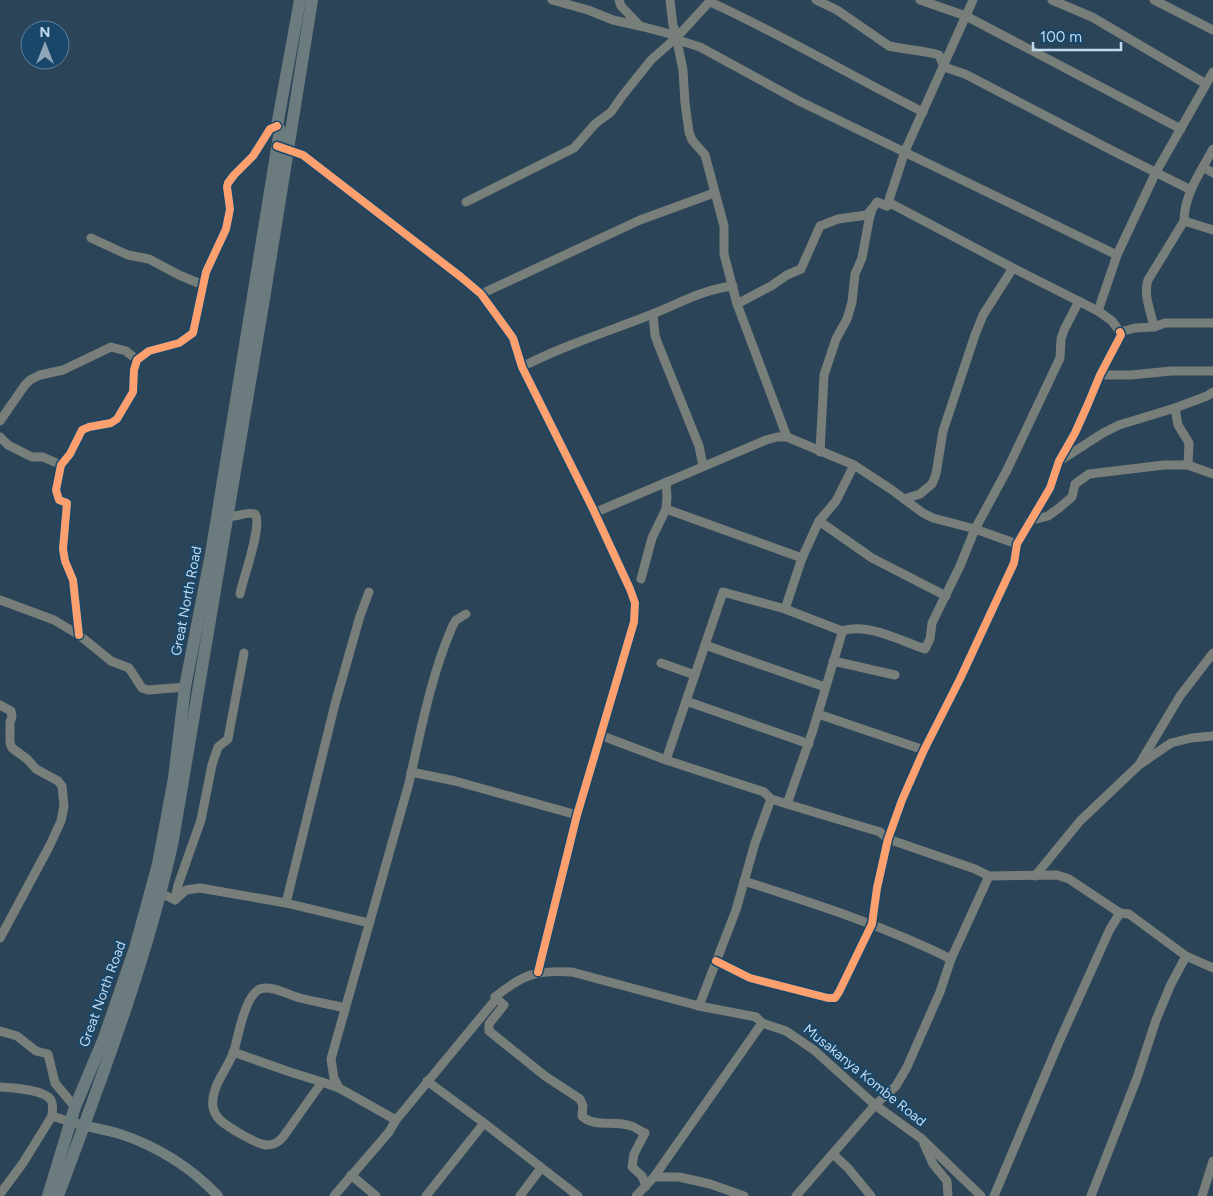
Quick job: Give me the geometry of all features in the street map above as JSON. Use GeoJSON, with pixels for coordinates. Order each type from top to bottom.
{"type":"FeatureCollection","features":[{"type":"Feature","properties":{"kind":"highway","name":"Great North Road"},"geometry":{"type":"LineString","coordinates":[[58,1196],[139,966],[168,867],[264,299],[283,148],[280,130],[277,126],[300,0]]}},
{"type":"Feature","properties":{"kind":"highway","name":"Great North Road"},"geometry":{"type":"LineString","coordinates":[[48,1196],[75,1107],[104,1038],[135,948],[151,893],[174,778],[185,687],[211,554],[283,148],[312,0]]}},
{"type":"Feature","properties":{"kind":"main road"},"geometry":{"type":"LineString","coordinates":[[71,1122],[122,1135],[151,1147],[192,1173],[207,1184],[218,1196]]}},
{"type":"Feature","properties":{"kind":"street"},"geometry":{"type":"LineString","coordinates":[[552,0],[588,10],[613,20],[640,26],[700,47],[799,101],[906,151],[1117,255]]}},
{"type":"Feature","properties":{"kind":"street"},"geometry":{"type":"LineString","coordinates":[[619,0],[621,6],[640,26]]}},
{"type":"Feature","properties":{"kind":"street"},"geometry":{"type":"LineString","coordinates":[[670,0],[683,70],[684,103],[689,132],[692,140],[705,155],[711,173],[714,193],[724,226],[724,254],[737,304],[787,437]]}},
{"type":"Feature","properties":{"kind":"street"},"geometry":{"type":"LineString","coordinates":[[816,0],[837,10],[889,46],[922,50],[939,55],[944,67],[965,74],[1191,190]]}},
{"type":"Feature","properties":{"kind":"street"},"geometry":{"type":"LineString","coordinates":[[920,0],[966,16],[1181,129]]}},
{"type":"Feature","properties":{"kind":"street"},"geometry":{"type":"LineString","coordinates":[[887,206],[906,151],[973,0]]}},
{"type":"Feature","properties":{"kind":"street"},"geometry":{"type":"LineString","coordinates":[[1052,0],[1092,17],[1206,84]]}},
{"type":"Feature","properties":{"kind":"street"},"geometry":{"type":"LineString","coordinates":[[1154,0],[1213,30]]}},
{"type":"Feature","properties":{"kind":"street"},"geometry":{"type":"LineString","coordinates":[[466,202],[574,148],[595,124],[612,112],[635,79],[652,60],[678,39],[710,1],[766,27],[861,81],[923,112]]}},
{"type":"Feature","properties":{"kind":"street"},"geometry":{"type":"LineString","coordinates":[[1098,310],[1117,255],[1156,172],[1213,72]]}},
{"type":"Feature","properties":{"kind":"street"},"geometry":{"type":"LineString","coordinates":[[80,635],[73,580],[62,549],[67,503],[59,500],[56,490],[61,465],[70,454],[82,430],[112,423],[117,419],[134,392],[136,360],[149,351],[179,343],[192,333],[211,260],[226,230],[230,209],[228,183],[253,156],[270,129],[277,126]]}},
{"type":"Feature","properties":{"kind":"street"},"geometry":{"type":"LineString","coordinates":[[283,148],[303,156],[481,294],[513,338],[522,367],[594,513],[635,603],[634,622],[577,815],[538,972],[519,979],[495,997],[496,999],[427,1081],[396,1120],[389,1132],[334,1196]]}},
{"type":"Feature","properties":{"kind":"street"},"geometry":{"type":"LineString","coordinates":[[1154,327],[1146,287],[1156,266],[1184,221],[1184,214],[1191,190],[1213,149]]}},
{"type":"Feature","properties":{"kind":"street"},"geometry":{"type":"LineString","coordinates":[[1203,167],[1213,173]]}},
{"type":"Feature","properties":{"kind":"street"},"geometry":{"type":"LineString","coordinates":[[481,294],[640,220],[714,193]]}},
{"type":"Feature","properties":{"kind":"street"},"geometry":{"type":"LineString","coordinates":[[716,961],[750,978],[832,999],[839,992],[872,924],[877,888],[888,839],[902,800],[1014,563],[1017,544],[1050,488],[1058,461],[1121,335],[1112,321],[1098,310],[1013,268],[890,203],[887,206],[877,202]]}},
{"type":"Feature","properties":{"kind":"street"},"geometry":{"type":"LineString","coordinates":[[737,304],[801,269],[820,226],[838,219],[867,215],[877,202]]}},
{"type":"Feature","properties":{"kind":"street"},"geometry":{"type":"LineString","coordinates":[[820,452],[824,375],[836,339],[847,319],[852,302],[855,274],[862,258],[872,209],[877,202]]}},
{"type":"Feature","properties":{"kind":"street"},"geometry":{"type":"LineString","coordinates":[[1184,221],[1213,230]]}},
{"type":"Feature","properties":{"kind":"street"},"geometry":{"type":"LineString","coordinates":[[91,238],[128,255],[149,260],[203,285]]}},
{"type":"Feature","properties":{"kind":"street"},"geometry":{"type":"LineString","coordinates":[[904,499],[920,494],[932,484],[936,474],[943,431],[975,335],[983,315],[1013,268]]}},
{"type":"Feature","properties":{"kind":"street"},"geometry":{"type":"LineString","coordinates":[[522,367],[585,339],[653,314],[696,295],[717,287],[733,286]]}},
{"type":"Feature","properties":{"kind":"street"},"geometry":{"type":"LineString","coordinates":[[666,760],[723,592],[785,609],[842,631],[850,628],[867,630],[925,649],[930,639],[932,624],[975,529],[1007,470],[1060,358],[1061,340],[1064,330],[1079,301]]}},
{"type":"Feature","properties":{"kind":"street"},"geometry":{"type":"LineString","coordinates":[[653,314],[655,335],[699,446],[703,466]]}},
{"type":"Feature","properties":{"kind":"street"},"geometry":{"type":"LineString","coordinates":[[1120,332],[1135,328],[1154,327],[1165,323],[1213,323]]}},
{"type":"Feature","properties":{"kind":"street"},"geometry":{"type":"LineString","coordinates":[[0,421],[25,385],[40,376],[63,370],[111,347],[126,351],[136,360]]}},
{"type":"Feature","properties":{"kind":"street"},"geometry":{"type":"LineString","coordinates":[[1100,375],[1213,371]]}},
{"type":"Feature","properties":{"kind":"street"},"geometry":{"type":"LineString","coordinates":[[1058,461],[1103,433],[1175,408],[1213,392]]}},
{"type":"Feature","properties":{"kind":"street"},"geometry":{"type":"LineString","coordinates":[[1175,408],[1178,425],[1189,443],[1188,465]]}},
{"type":"Feature","properties":{"kind":"street"},"geometry":{"type":"LineString","coordinates":[[0,437],[8,445],[32,457],[43,457],[61,465]]}},
{"type":"Feature","properties":{"kind":"street"},"geometry":{"type":"LineString","coordinates":[[594,513],[766,440],[787,437],[854,465],[933,518],[975,529],[1017,544]]}},
{"type":"Feature","properties":{"kind":"street"},"geometry":{"type":"LineString","coordinates":[[785,609],[802,558],[819,521],[836,501],[854,465]]}},
{"type":"Feature","properties":{"kind":"street"},"geometry":{"type":"LineString","coordinates":[[1029,521],[1048,516],[1059,508],[1072,497],[1076,484],[1089,474],[1149,465],[1188,465],[1213,474]]}},
{"type":"Feature","properties":{"kind":"street"},"geometry":{"type":"LineString","coordinates":[[641,579],[652,538],[666,509],[666,482]]}},
{"type":"Feature","properties":{"kind":"street"},"geometry":{"type":"LineString","coordinates":[[666,509],[802,558]]}},
{"type":"Feature","properties":{"kind":"street"},"geometry":{"type":"LineString","coordinates":[[227,516],[234,518],[248,512],[257,516],[257,528],[240,594]]}},
{"type":"Feature","properties":{"kind":"street"},"geometry":{"type":"LineString","coordinates":[[819,521],[872,558],[946,596]]}},
{"type":"Feature","properties":{"kind":"street"},"geometry":{"type":"LineString","coordinates":[[286,903],[335,704],[360,616],[369,592]]}},
{"type":"Feature","properties":{"kind":"street"},"geometry":{"type":"LineString","coordinates":[[0,600],[54,620],[80,635],[111,661],[129,668],[142,688],[148,690],[185,687]]}},
{"type":"Feature","properties":{"kind":"street"},"geometry":{"type":"LineString","coordinates":[[339,1088],[334,1078],[330,1059],[411,772],[417,740],[431,690],[451,629],[456,620],[466,614]]}},
{"type":"Feature","properties":{"kind":"street"},"geometry":{"type":"LineString","coordinates":[[787,804],[818,714],[842,631]]}},
{"type":"Feature","properties":{"kind":"street"},"geometry":{"type":"LineString","coordinates":[[705,645],[825,687]]}},
{"type":"Feature","properties":{"kind":"street"},"geometry":{"type":"LineString","coordinates":[[175,900],[178,885],[201,820],[212,765],[218,747],[228,739],[244,653]]}},
{"type":"Feature","properties":{"kind":"street"},"geometry":{"type":"LineString","coordinates":[[1139,765],[1180,696],[1213,654]]}},
{"type":"Feature","properties":{"kind":"street"},"geometry":{"type":"LineString","coordinates":[[833,660],[895,675]]}},
{"type":"Feature","properties":{"kind":"street"},"geometry":{"type":"LineString","coordinates":[[661,663],[695,675]]}},
{"type":"Feature","properties":{"kind":"street"},"geometry":{"type":"LineString","coordinates":[[686,702],[808,744]]}},
{"type":"Feature","properties":{"kind":"street"},"geometry":{"type":"LineString","coordinates":[[0,705],[11,711],[10,743],[12,748],[27,759],[36,769],[58,781],[62,786],[64,794],[64,806],[61,821],[50,845],[0,938]]}},
{"type":"Feature","properties":{"kind":"street"},"geometry":{"type":"LineString","coordinates":[[818,714],[924,750]]}},
{"type":"Feature","properties":{"kind":"street"},"geometry":{"type":"LineString","coordinates":[[600,735],[666,760],[764,792],[771,798],[787,804],[880,832],[888,839],[975,869],[989,876],[1057,875],[1069,879],[1120,913],[1129,914],[1186,956],[1213,968]]}},
{"type":"Feature","properties":{"kind":"street"},"geometry":{"type":"LineString","coordinates":[[1034,876],[1080,821],[1139,765],[1171,743],[1191,738],[1213,736]]}},
{"type":"Feature","properties":{"kind":"street"},"geometry":{"type":"LineString","coordinates":[[411,772],[455,781],[577,815]]}},
{"type":"Feature","properties":{"kind":"street"},"geometry":{"type":"LineString","coordinates":[[699,1006],[736,910],[755,843],[771,798]]}},
{"type":"Feature","properties":{"kind":"street"},"geometry":{"type":"LineString","coordinates":[[796,1196],[875,1105],[896,1086],[907,1067],[940,992],[951,959],[989,876]]}},
{"type":"Feature","properties":{"kind":"street"},"geometry":{"type":"LineString","coordinates":[[744,881],[872,924],[920,943],[951,959]]}},
{"type":"Feature","properties":{"kind":"street"},"geometry":{"type":"LineString","coordinates":[[175,900],[186,890],[200,888],[286,903],[368,923]]}},
{"type":"Feature","properties":{"kind":"street"},"geometry":{"type":"LineString","coordinates":[[159,896],[167,896],[175,900]]}},
{"type":"Feature","properties":{"kind":"street"},"geometry":{"type":"LineString","coordinates":[[994,1196],[1059,1042],[1106,937],[1120,913]]}},
{"type":"Feature","properties":{"kind":"street"},"geometry":{"type":"LineString","coordinates":[[1090,1196],[1137,1078],[1156,1020],[1171,984],[1186,956]]}},
{"type":"Feature","properties":{"kind":"street","name":"Musakanya Kombe Road"},"geometry":{"type":"LineString","coordinates":[[538,972],[572,972],[699,1006],[756,1017],[762,1023],[786,1031],[814,1050],[875,1105],[922,1139],[981,1196]]}},
{"type":"Feature","properties":{"kind":"street"},"geometry":{"type":"LineString","coordinates":[[322,1082],[278,1142],[270,1145],[258,1143],[218,1119],[213,1106],[214,1094],[233,1052],[241,1022],[254,994],[261,989],[269,988],[300,998],[345,1008]]}},
{"type":"Feature","properties":{"kind":"street"},"geometry":{"type":"LineString","coordinates":[[495,997],[504,1005],[488,1024],[488,1031],[545,1076],[580,1099],[583,1106],[582,1116],[589,1122],[630,1125],[645,1133],[634,1154],[632,1167],[642,1176],[646,1186]]}},
{"type":"Feature","properties":{"kind":"street"},"geometry":{"type":"LineString","coordinates":[[636,1196],[654,1177],[762,1023]]}},
{"type":"Feature","properties":{"kind":"street"},"geometry":{"type":"LineString","coordinates":[[0,1031],[17,1036],[36,1050],[48,1054],[55,1083],[75,1107]]}},
{"type":"Feature","properties":{"kind":"street"},"geometry":{"type":"LineString","coordinates":[[233,1052],[339,1088],[396,1120]]}},
{"type":"Feature","properties":{"kind":"street"},"geometry":{"type":"LineString","coordinates":[[427,1081],[578,1196]]}},
{"type":"Feature","properties":{"kind":"street"},"geometry":{"type":"LineString","coordinates":[[0,1087],[37,1092],[45,1095],[51,1100],[52,1116],[23,1163],[0,1194]]}},
{"type":"Feature","properties":{"kind":"street"},"geometry":{"type":"LineString","coordinates":[[52,1116],[71,1122]]}},
{"type":"Feature","properties":{"kind":"street"},"geometry":{"type":"LineString","coordinates":[[426,1196],[484,1123]]}},
{"type":"Feature","properties":{"kind":"street"},"geometry":{"type":"LineString","coordinates":[[922,1139],[933,1164],[947,1181],[948,1196]]}},
{"type":"Feature","properties":{"kind":"street"},"geometry":{"type":"LineString","coordinates":[[833,1154],[848,1168],[871,1196]]}},
{"type":"Feature","properties":{"kind":"street"},"geometry":{"type":"LineString","coordinates":[[1202,1196],[1213,1161]]}},
{"type":"Feature","properties":{"kind":"street"},"geometry":{"type":"LineString","coordinates":[[520,1196],[541,1168]]}},
{"type":"Feature","properties":{"kind":"street"},"geometry":{"type":"LineString","coordinates":[[351,1175],[376,1196]]}},
{"type":"Feature","properties":{"kind":"street"},"geometry":{"type":"LineString","coordinates":[[654,1177],[679,1177],[710,1184],[744,1196]]}},
{"type":"Feature","properties":{"kind":"cycle path"},"geometry":{"type":"LineString","coordinates":[[79,635],[73,580],[65,561],[63,549],[67,503],[59,500],[56,490],[61,465],[70,454],[82,430],[111,423],[117,419],[133,392],[134,370],[137,360],[149,351],[179,343],[193,333],[206,272],[226,229],[230,209],[228,183],[253,156],[270,129],[277,126]]}},
{"type":"Feature","properties":{"kind":"cycle path"},"geometry":{"type":"LineString","coordinates":[[277,146],[303,155],[481,294],[513,338],[522,367],[593,509],[635,603],[634,622],[577,815],[538,972]]}},
{"type":"Feature","properties":{"kind":"cycle path"},"geometry":{"type":"LineString","coordinates":[[716,961],[750,978],[828,998],[835,998],[839,992],[872,924],[877,888],[888,839],[902,800],[1014,563],[1017,544],[1050,488],[1059,461],[1075,433],[1100,375],[1121,335],[1120,332]]}}]}
